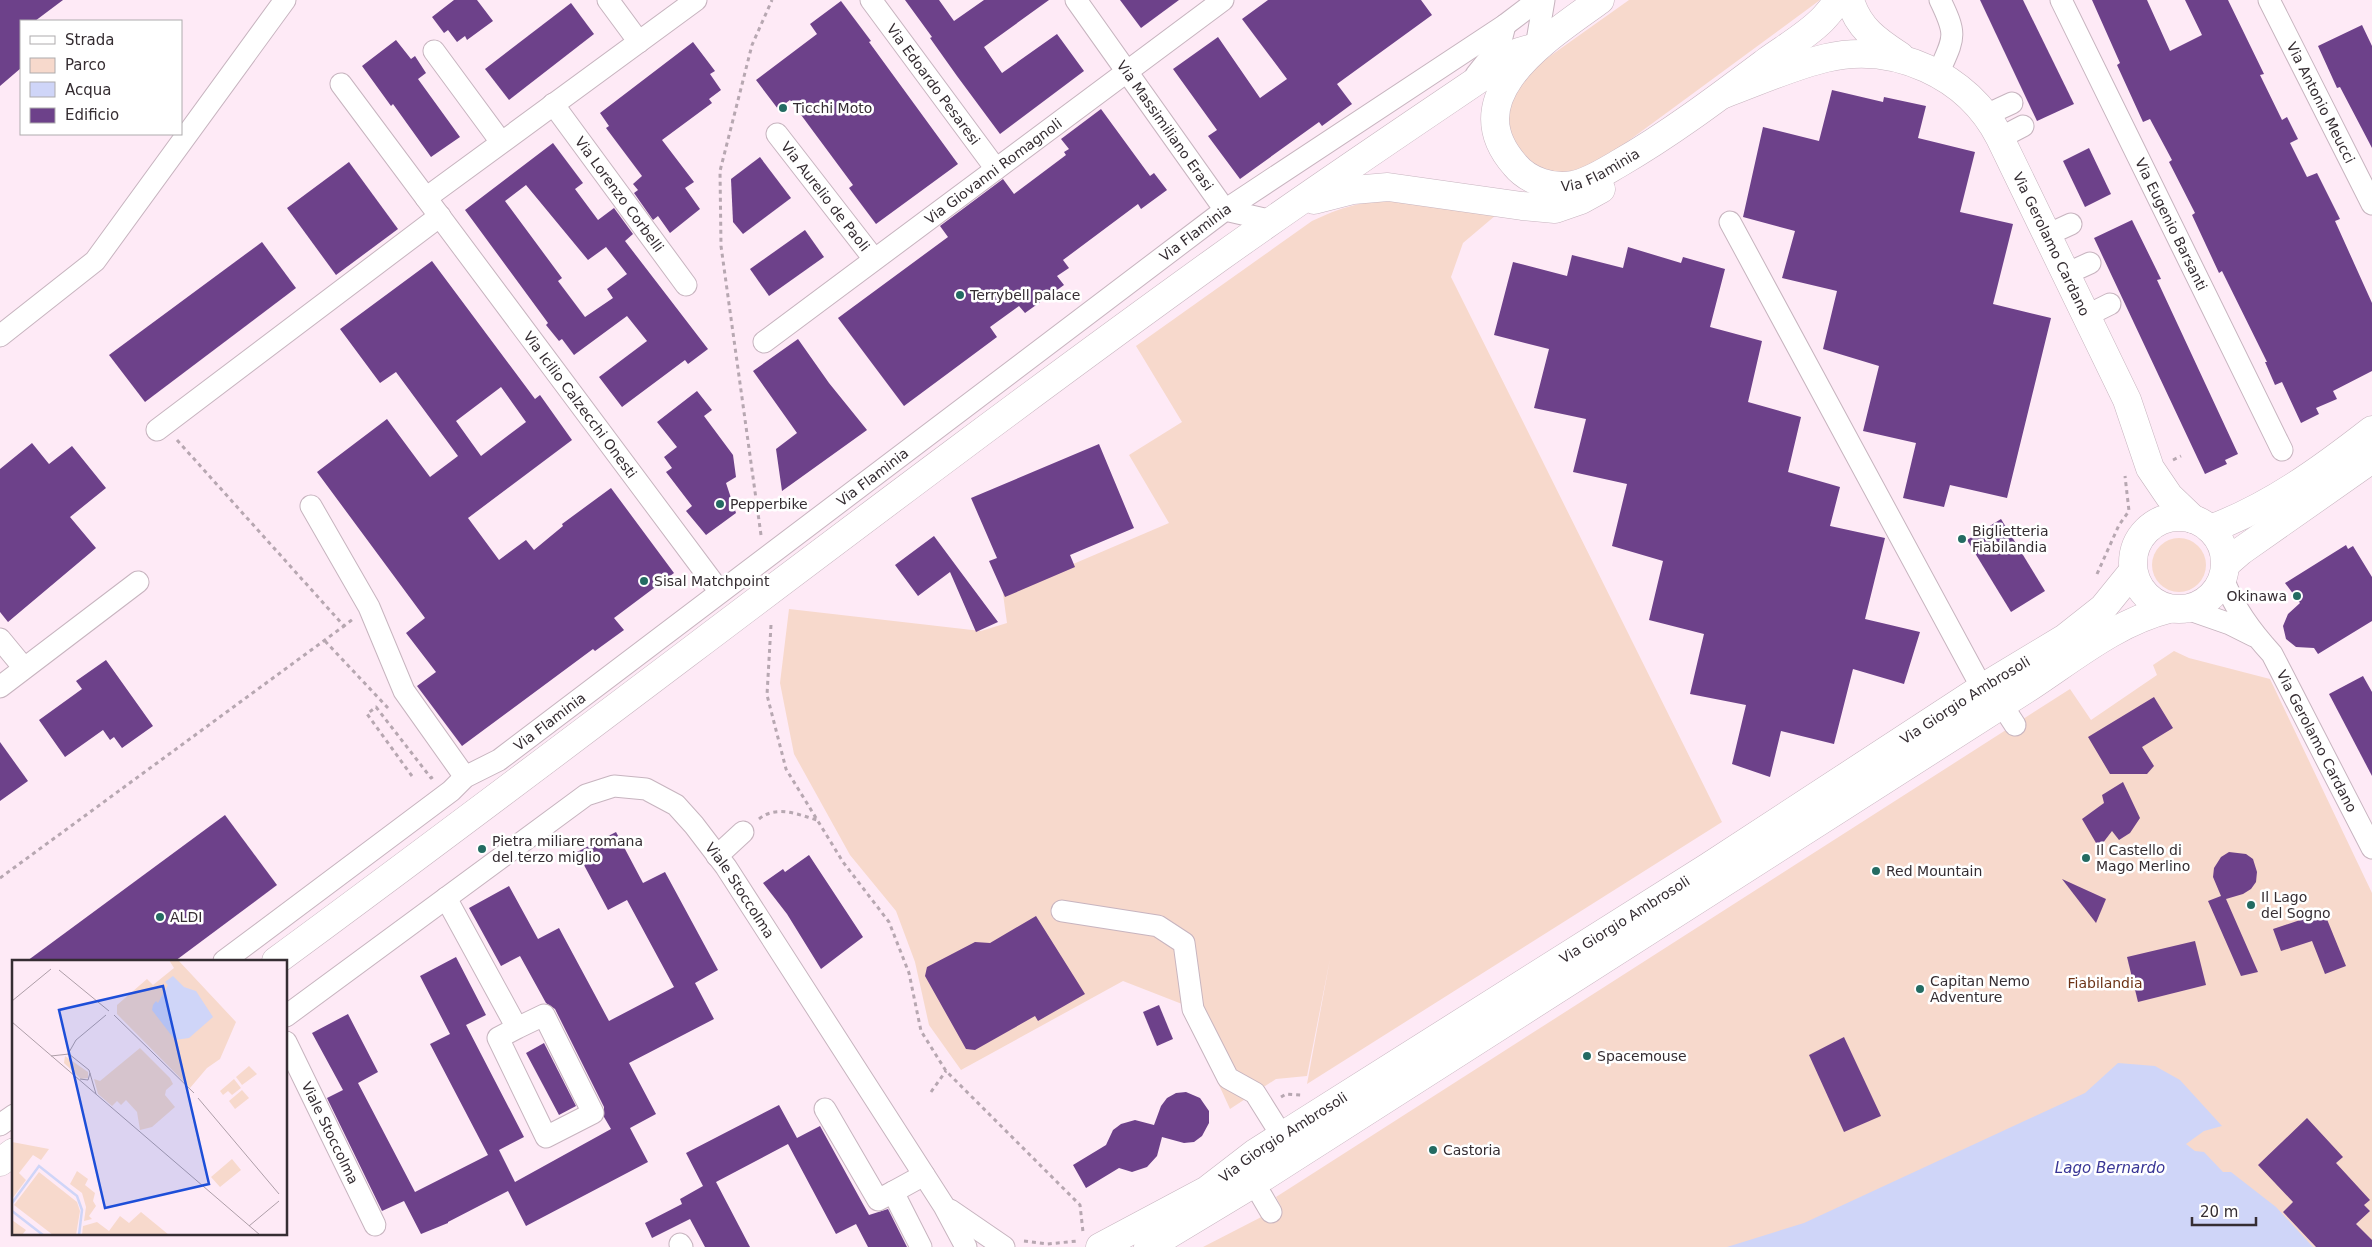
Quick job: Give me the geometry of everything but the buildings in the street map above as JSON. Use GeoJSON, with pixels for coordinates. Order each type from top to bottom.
{"type":"FeatureCollection","features":[{"type":"Feature","properties":{"kind":"main road","name":"Via Flaminia"},"geometry":{"type":"LineString","coordinates":[[1600,0],[1536,47],[1504,87],[1495,115],[1500,144],[1518,169],[1543,183],[1573,185],[1587,181],[1645,148],[1724,94],[1820,22],[1839,0]]}},
{"type":"Feature","properties":{"kind":"main road","name":"Via Gerolamo Cardano"},"geometry":{"type":"LineString","coordinates":[[1850,0],[1855,15],[1871,37],[1905,60],[1938,74],[1965,92],[1980,106],[1986,115],[2012,132],[2098,310],[2127,400],[2150,503],[2144,533]]}},
{"type":"Feature","properties":{"kind":"main road","name":"Via Flaminia"},"geometry":{"type":"LineString","coordinates":[[277,960],[432,847],[977,435],[1273,220],[1519,52],[1536,47]]}},
{"type":"Feature","properties":{"kind":"main road","name":"Via Gerolamo Cardano"},"geometry":{"type":"LineString","coordinates":[[1724,94],[1826,58],[1871,53],[1905,60]]}},
{"type":"Feature","properties":{"kind":"main road","name":"Via Flaminia"},"geometry":{"type":"LineString","coordinates":[[1298,204],[1353,190],[1388,187],[1556,209],[1581,200],[1604,188],[1645,148]]}},
{"type":"Feature","properties":{"kind":"main road"},"geometry":{"type":"LineString","coordinates":[[2372,430],[2275,500],[2243,517],[2202,524],[2177,517],[2164,519],[2144,533],[2136,545],[2133,571],[2137,584],[2145,596],[2156,604],[2178,609],[2200,605],[2211,597],[2224,571],[2241,550],[2372,459]]}},
{"type":"Feature","properties":{"kind":"main road","name":"Via Gerolamo Cardano"},"geometry":{"type":"LineString","coordinates":[[2142,471],[2202,524]]}},
{"type":"Feature","properties":{"kind":"main road"},"geometry":{"type":"LineString","coordinates":[[2202,524],[2221,543],[2224,571]]}},
{"type":"Feature","properties":{"kind":"main road","name":"Via Giorgio Ambrosoli"},"geometry":{"type":"LineString","coordinates":[[1092,1244],[1207,1190],[1255,1153],[1700,872],[2000,706],[2103,608],[2133,571]]}},
{"type":"Feature","properties":{"kind":"main road","name":"Via Giorgio Ambrosoli"},"geometry":{"type":"LineString","coordinates":[[1148,1247],[1254,1183],[2000,706],[2120,627],[2147,614],[2178,609]]}},
{"type":"Feature","properties":{"kind":"main road"},"geometry":{"type":"LineString","coordinates":[[0,1162],[12,1153]]}},
{"type":"Feature","properties":{"kind":"street"},"geometry":{"type":"LineString","coordinates":[[0,336],[95,261],[285,0]]}},
{"type":"Feature","properties":{"kind":"street"},"geometry":{"type":"LineString","coordinates":[[608,0],[639,42]]}},
{"type":"Feature","properties":{"kind":"street"},"geometry":{"type":"LineString","coordinates":[[426,198],[696,0]]}},
{"type":"Feature","properties":{"kind":"street","name":"Via Edoardo Pesaresi"},"geometry":{"type":"LineString","coordinates":[[871,0],[996,169]]}},
{"type":"Feature","properties":{"kind":"street","name":"Via Massimiliano Erasi"},"geometry":{"type":"LineString","coordinates":[[1076,0],[1225,210]]}},
{"type":"Feature","properties":{"kind":"street","name":"Via Giovanni Romagnoli"},"geometry":{"type":"LineString","coordinates":[[764,342],[1223,0]]}},
{"type":"Feature","properties":{"kind":"street"},"geometry":{"type":"LineString","coordinates":[[1938,74],[1951,45],[1953,29],[1940,0]]}},
{"type":"Feature","properties":{"kind":"street","name":"Via Eugenio Barsanti"},"geometry":{"type":"LineString","coordinates":[[2061,0],[2282,450]]}},
{"type":"Feature","properties":{"kind":"street","name":"Via Antonio Meucci"},"geometry":{"type":"LineString","coordinates":[[2269,0],[2372,204]]}},
{"type":"Feature","properties":{"kind":"street"},"geometry":{"type":"LineString","coordinates":[[1536,1],[1536,47]]}},
{"type":"Feature","properties":{"kind":"street","name":"Via Flaminia"},"geometry":{"type":"LineString","coordinates":[[225,960],[451,792],[465,777],[499,760],[1225,210],[1505,24],[1536,1]]}},
{"type":"Feature","properties":{"kind":"street"},"geometry":{"type":"LineString","coordinates":[[1465,88],[1500,45],[1505,24]]}},
{"type":"Feature","properties":{"kind":"street"},"geometry":{"type":"LineString","coordinates":[[434,51],[501,142]]}},
{"type":"Feature","properties":{"kind":"street","name":"Via Icilio Calzecchi Onesti"},"geometry":{"type":"LineString","coordinates":[[341,84],[720,592]]}},
{"type":"Feature","properties":{"kind":"street"},"geometry":{"type":"LineString","coordinates":[[1986,115],[2012,103]]}},
{"type":"Feature","properties":{"kind":"street","name":"Via Lorenzo Corbelli"},"geometry":{"type":"LineString","coordinates":[[553,104],[686,285]]}},
{"type":"Feature","properties":{"kind":"street","name":"Via Aurelio de Paoli"},"geometry":{"type":"LineString","coordinates":[[777,134],[874,259]]}},
{"type":"Feature","properties":{"kind":"street"},"geometry":{"type":"LineString","coordinates":[[1225,210],[1273,220]]}},
{"type":"Feature","properties":{"kind":"street"},"geometry":{"type":"LineString","coordinates":[[160,427],[440,216]]}},
{"type":"Feature","properties":{"kind":"street"},"geometry":{"type":"LineString","coordinates":[[1730,222],[2000,706]]}},
{"type":"Feature","properties":{"kind":"street"},"geometry":{"type":"LineString","coordinates":[[311,506],[369,607],[404,691],[465,777]]}},
{"type":"Feature","properties":{"kind":"street","name":"Via Gerolamo Cardano"},"geometry":{"type":"LineString","coordinates":[[2224,571],[2232,603],[2257,638],[2272,654],[2372,848]]}},
{"type":"Feature","properties":{"kind":"street"},"geometry":{"type":"LineString","coordinates":[[0,687],[138,582]]}},
{"type":"Feature","properties":{"kind":"street","name":"Via Gerolamo Cardano"},"geometry":{"type":"LineString","coordinates":[[2178,609],[2230,624],[2257,638]]}},
{"type":"Feature","properties":{"kind":"street"},"geometry":{"type":"LineString","coordinates":[[0,639],[24,668]]}},
{"type":"Feature","properties":{"kind":"street","name":"Viale Stoccolma"},"geometry":{"type":"LineString","coordinates":[[288,1015],[586,795],[614,786],[646,790],[676,805],[717,856],[944,1206],[966,1247]]}},
{"type":"Feature","properties":{"kind":"street"},"geometry":{"type":"LineString","coordinates":[[414,819],[432,847]]}},
{"type":"Feature","properties":{"kind":"street"},"geometry":{"type":"LineString","coordinates":[[717,856],[743,832]]}},
{"type":"Feature","properties":{"kind":"street"},"geometry":{"type":"LineString","coordinates":[[446,898],[517,1028]]}},
{"type":"Feature","properties":{"kind":"street"},"geometry":{"type":"LineString","coordinates":[[1062,911],[1158,926],[1184,943],[1193,1010],[1228,1078],[1255,1093],[1265,1106],[1282,1136]]}},
{"type":"Feature","properties":{"kind":"street"},"geometry":{"type":"LineString","coordinates":[[544,1015],[594,1113],[546,1136],[498,1038],[517,1028],[544,1015]]}},
{"type":"Feature","properties":{"kind":"street","name":"Viale Stoccolma"},"geometry":{"type":"LineString","coordinates":[[288,1046],[376,1225]]}},
{"type":"Feature","properties":{"kind":"street"},"geometry":{"type":"LineString","coordinates":[[826,1109],[878,1200],[924,1175]]}},
{"type":"Feature","properties":{"kind":"street"},"geometry":{"type":"LineString","coordinates":[[0,1125],[12,1116]]}},
{"type":"Feature","properties":{"kind":"street"},"geometry":{"type":"LineString","coordinates":[[1254,1183],[1271,1212]]}},
{"type":"Feature","properties":{"kind":"street"},"geometry":{"type":"LineString","coordinates":[[893,1192],[921,1247]]}},
{"type":"Feature","properties":{"kind":"street","name":"Viale Stoccolma"},"geometry":{"type":"LineString","coordinates":[[944,1206],[1011,1243]]}},
{"type":"Feature","properties":{"kind":"path"},"geometry":{"type":"LineString","coordinates":[[764,558],[722,246],[720,171],[752,45],[772,0]]}},
{"type":"Feature","properties":{"kind":"path"},"geometry":{"type":"LineString","coordinates":[[160,427],[344,626]]}},
{"type":"Feature","properties":{"kind":"path"},"geometry":{"type":"LineString","coordinates":[[2094,578],[2099,571],[2119,525],[2129,511],[2125,474],[2142,471]]}},
{"type":"Feature","properties":{"kind":"path"},"geometry":{"type":"LineString","coordinates":[[0,878],[369,607]]}},
{"type":"Feature","properties":{"kind":"path"},"geometry":{"type":"LineString","coordinates":[[771,624],[767,695],[786,769],[843,862],[889,922],[909,973],[921,1031],[946,1071],[1080,1205],[1092,1244],[1011,1243]]}},
{"type":"Feature","properties":{"kind":"path"},"geometry":{"type":"LineString","coordinates":[[324,641],[392,712]]}},
{"type":"Feature","properties":{"kind":"path"},"geometry":{"type":"LineString","coordinates":[[412,776],[367,714],[376,707],[423,768]]}},
{"type":"Feature","properties":{"kind":"path"},"geometry":{"type":"LineString","coordinates":[[743,832],[766,813],[788,810],[817,820]]}},
{"type":"Feature","properties":{"kind":"path"},"geometry":{"type":"LineString","coordinates":[[931,1092],[946,1071]]}},
{"type":"Feature","properties":{"kind":"path"},"geometry":{"type":"LineString","coordinates":[[1265,1106],[1286,1094],[1304,1095]]}},
{"type":"Feature","properties":{"kind":"green space"},"geometry":{"type":"Polygon","coordinates":[[[1629,0],[1820,0],[1597,164],[1566,174],[1545,171],[1527,161],[1508,132],[1510,104],[1529,71],[1629,0]]]}},
{"type":"Feature","properties":{"kind":"green space"},"geometry":{"type":"Polygon","coordinates":[[[1392,199],[1496,215],[1463,243],[1451,277],[1722,822],[1307,1084],[1330,959],[1307,1076],[1276,1079],[1230,1109],[1182,1004],[1123,981],[961,1070],[929,1025],[915,962],[896,911],[850,855],[794,754],[780,683],[789,609],[981,631],[1007,623],[1003,594],[1169,523],[1129,455],[1182,422],[1136,346],[1312,221],[1351,206],[1371,201],[1392,199]]]}},
{"type":"Feature","properties":{"kind":"green space"},"geometry":{"type":"Polygon","coordinates":[[[2179,538],[2189,540],[2198,546],[2204,555],[2206,565],[2204,575],[2198,584],[2189,590],[2179,592],[2169,590],[2160,584],[2154,575],[2152,565],[2154,555],[2160,546],[2169,540],[2179,538]]]}},
{"type":"Feature","properties":{"kind":"green space","name":"Fiabilandia"},"geometry":{"type":"Polygon","coordinates":[[[2174,651],[2189,658],[2270,679],[2372,893],[2372,1247],[1203,1247],[1281,1207],[1276,1197],[2070,689],[2091,720],[2157,675],[2153,665],[2174,651]]]}},
{"type":"Feature","properties":{"kind":"water","name":"Lago Bernardo"},"geometry":{"type":"Polygon","coordinates":[[[2118,1063],[2155,1066],[2180,1080],[2222,1126],[2204,1131],[2186,1144],[2195,1151],[2204,1152],[2223,1172],[2231,1172],[2276,1207],[2313,1247],[1727,1247],[1804,1223],[2085,1093],[2118,1063]]]}},
{"type":"Feature","properties":{"kind":"place","name":"Ticchi Moto"},"geometry":{"type":"Point","coordinates":[783,108]}},
{"type":"Feature","properties":{"kind":"place","name":"Terrybell palace"},"geometry":{"type":"Point","coordinates":[960,295]}},
{"type":"Feature","properties":{"kind":"place","name":"Pepperbike"},"geometry":{"type":"Point","coordinates":[720,504]}},
{"type":"Feature","properties":{"kind":"place","name":"Biglietteria Fiabilandia"},"geometry":{"type":"Point","coordinates":[1962,539]}},
{"type":"Feature","properties":{"kind":"place","name":"Sisal Matchpoint"},"geometry":{"type":"Point","coordinates":[644,581]}},
{"type":"Feature","properties":{"kind":"place","name":"Okinawa"},"geometry":{"type":"Point","coordinates":[2297,596]}},
{"type":"Feature","properties":{"kind":"place","name":"Pietra miliare romana del terzo miglio"},"geometry":{"type":"Point","coordinates":[482,849]}},
{"type":"Feature","properties":{"kind":"place","name":"Il Castello di Mago Merlino"},"geometry":{"type":"Point","coordinates":[2086,858]}},
{"type":"Feature","properties":{"kind":"place","name":"Red Mountain"},"geometry":{"type":"Point","coordinates":[1876,871]}},
{"type":"Feature","properties":{"kind":"place","name":"Il Lago del Sogno"},"geometry":{"type":"Point","coordinates":[2251,905]}},
{"type":"Feature","properties":{"kind":"place","name":"ALDI"},"geometry":{"type":"Point","coordinates":[160,917]}},
{"type":"Feature","properties":{"kind":"place","name":"Capitan Nemo Adventure"},"geometry":{"type":"Point","coordinates":[1920,989]}},
{"type":"Feature","properties":{"kind":"place","name":"Spacemouse"},"geometry":{"type":"Point","coordinates":[1587,1056]}},
{"type":"Feature","properties":{"kind":"place","name":"Castoria"},"geometry":{"type":"Point","coordinates":[1433,1150]}}]}
